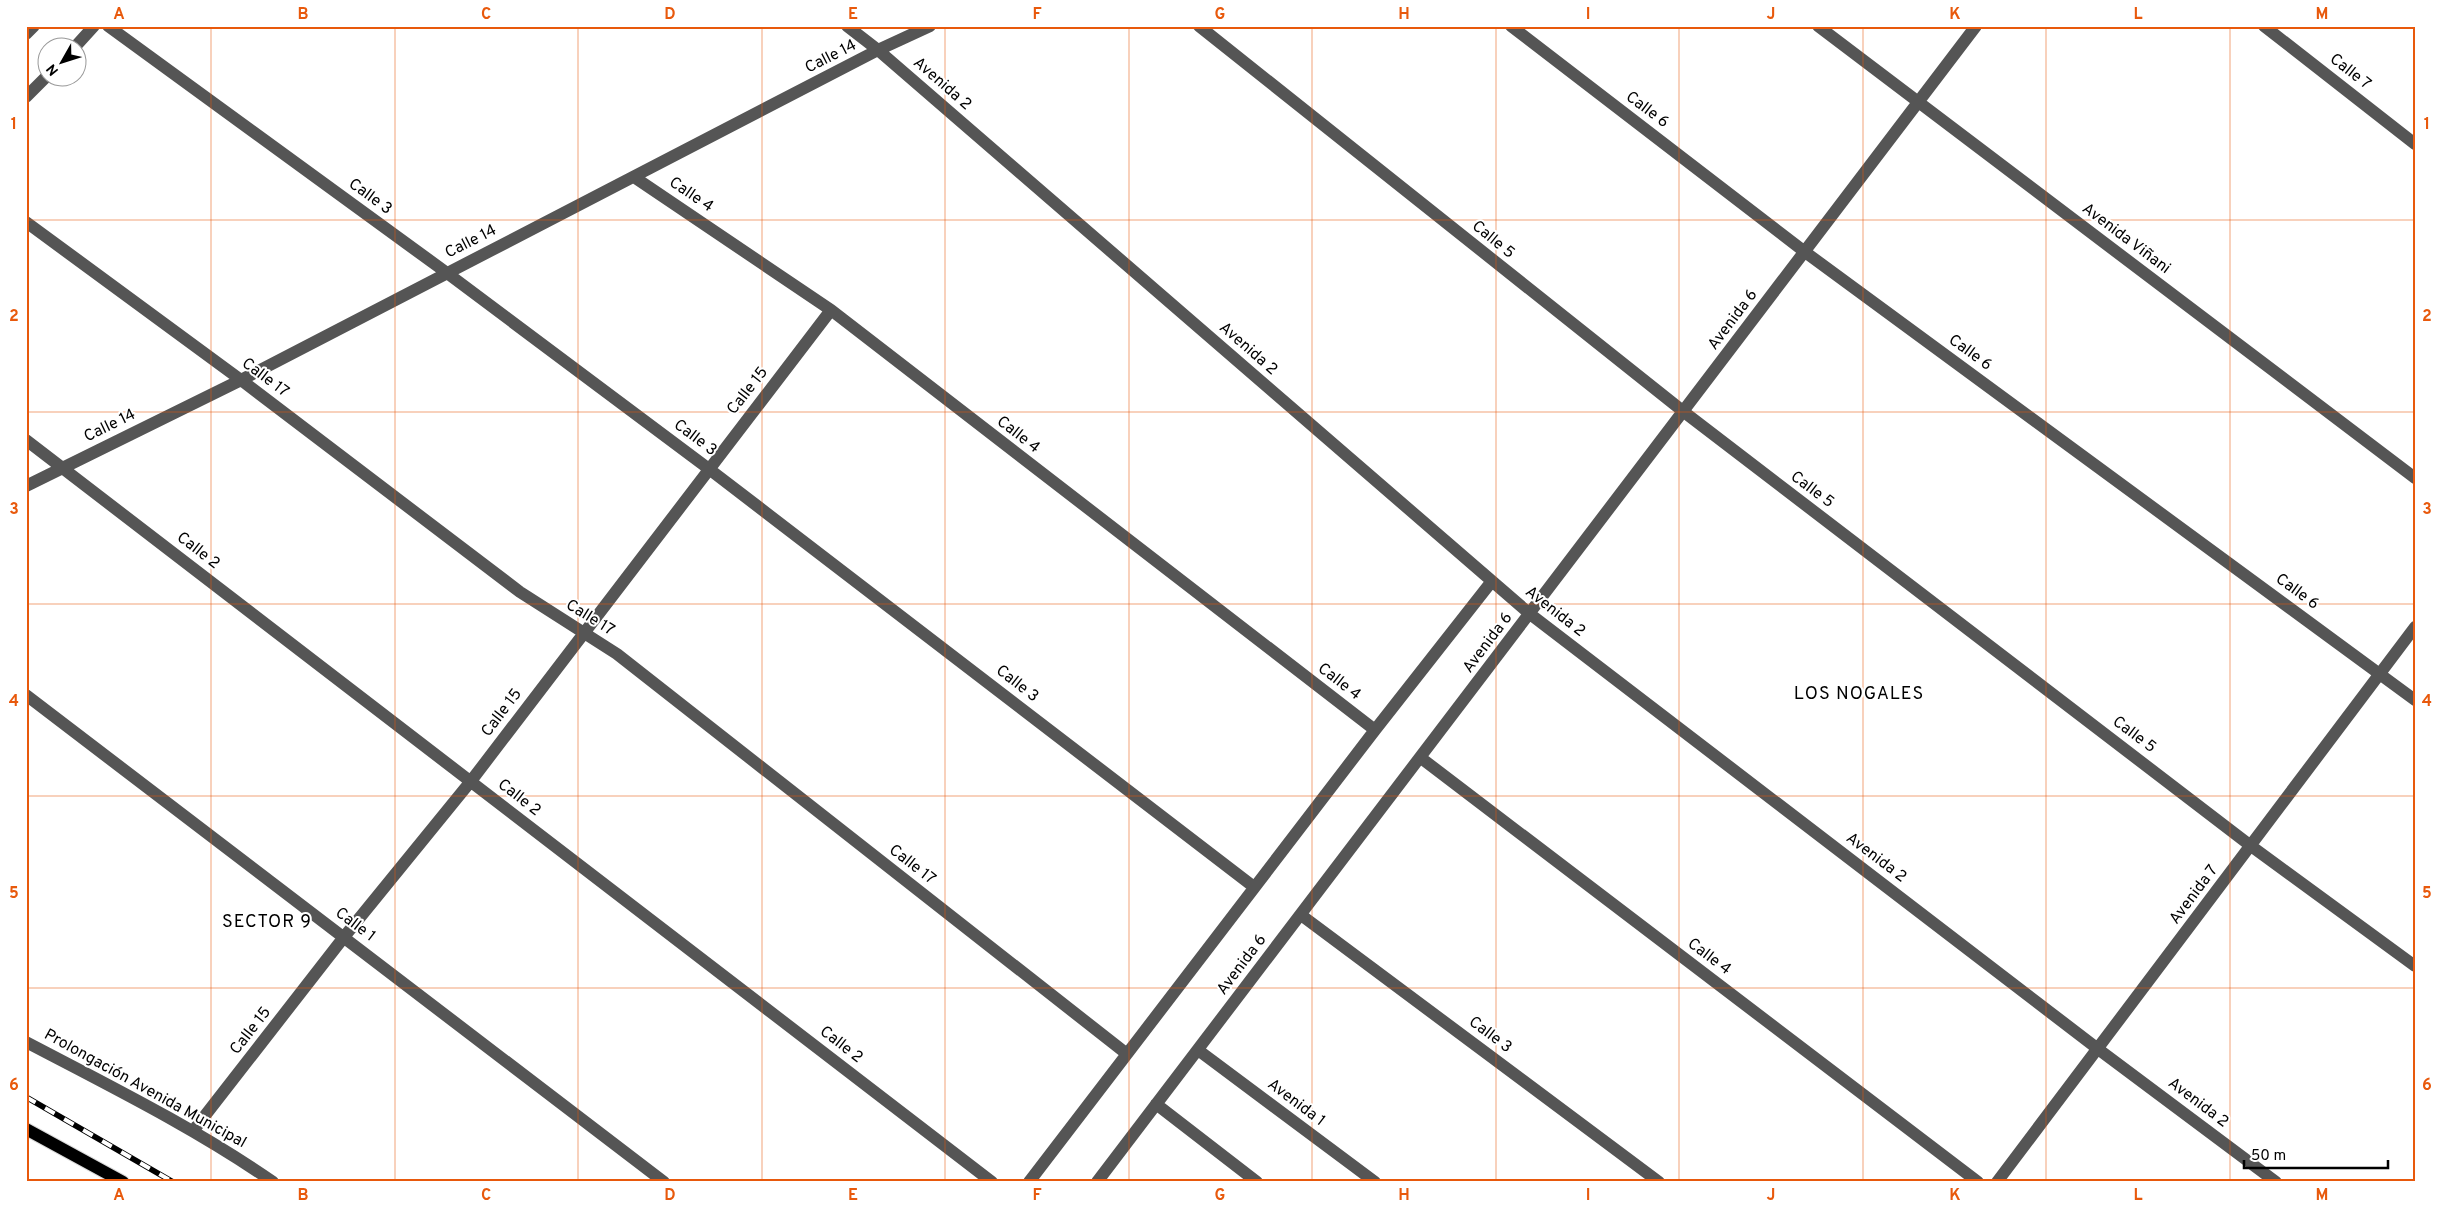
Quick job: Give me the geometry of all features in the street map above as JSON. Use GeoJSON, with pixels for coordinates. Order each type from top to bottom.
{"type":"FeatureCollection","features":[{"type":"Feature","properties":{"kind":"main road"},"geometry":{"type":"LineString","coordinates":[[26,1129],[123,1182]]}},
{"type":"Feature","properties":{"kind":"street"},"geometry":{"type":"LineString","coordinates":[[26,34],[34,26]]}},
{"type":"Feature","properties":{"kind":"street"},"geometry":{"type":"LineString","coordinates":[[83,38],[94,26]]}},
{"type":"Feature","properties":{"kind":"street","name":"Calle 3"},"geometry":{"type":"LineString","coordinates":[[108,26],[447,273],[709,469],[1254,887]]}},
{"type":"Feature","properties":{"kind":"street","name":"Avenida 2"},"geometry":{"type":"LineString","coordinates":[[847,26],[878,50],[1530,614],[2098,1049],[2276,1182]]}},
{"type":"Feature","properties":{"kind":"street","name":"Calle 14"},"geometry":{"type":"LineString","coordinates":[[26,486],[240,380],[878,50],[930,26]]}},
{"type":"Feature","properties":{"kind":"street","name":"Calle 5"},"geometry":{"type":"LineString","coordinates":[[1199,26],[1684,412],[2251,846],[2415,966]]}},
{"type":"Feature","properties":{"kind":"street","name":"Calle 6"},"geometry":{"type":"LineString","coordinates":[[1510,26],[1805,252],[2415,700]]}},
{"type":"Feature","properties":{"kind":"street","name":"Avenida Viñani"},"geometry":{"type":"LineString","coordinates":[[1818,26],[2415,478]]}},
{"type":"Feature","properties":{"kind":"street","name":"Avenida 6"},"geometry":{"type":"LineString","coordinates":[[1096,1182],[1421,758],[1976,26]]}},
{"type":"Feature","properties":{"kind":"street","name":"Calle 7"},"geometry":{"type":"LineString","coordinates":[[2264,26],[2415,144]]}},
{"type":"Feature","properties":{"kind":"street"},"geometry":{"type":"LineString","coordinates":[[26,97],[38,85]]}},
{"type":"Feature","properties":{"kind":"street","name":"Calle 4"},"geometry":{"type":"LineString","coordinates":[[634,176],[831,310],[1375,730]]}},
{"type":"Feature","properties":{"kind":"street","name":"Calle 17"},"geometry":{"type":"LineString","coordinates":[[26,222],[240,380],[520,592],[582,634],[617,654],[1127,1054]]}},
{"type":"Feature","properties":{"kind":"street","name":"Calle 15"},"geometry":{"type":"LineString","coordinates":[[194,1131],[344,937],[471,781],[831,310]]}},
{"type":"Feature","properties":{"kind":"street","name":"Calle 2"},"geometry":{"type":"LineString","coordinates":[[26,440],[992,1182]]}},
{"type":"Feature","properties":{"kind":"street"},"geometry":{"type":"LineString","coordinates":[[1029,1182],[1254,887],[1492,581]]}},
{"type":"Feature","properties":{"kind":"street","name":"Avenida 7"},"geometry":{"type":"LineString","coordinates":[[1996,1182],[2415,627]]}},
{"type":"Feature","properties":{"kind":"street","name":"Calle 1"},"geometry":{"type":"LineString","coordinates":[[26,695],[664,1182]]}},
{"type":"Feature","properties":{"kind":"street","name":"Calle 4"},"geometry":{"type":"LineString","coordinates":[[1421,758],[1978,1182]]}},
{"type":"Feature","properties":{"kind":"street","name":"Calle 3"},"geometry":{"type":"LineString","coordinates":[[1301,915],[1659,1182]]}},
{"type":"Feature","properties":{"kind":"street","name":"Prolongación Avenida Municipal"},"geometry":{"type":"LineString","coordinates":[[26,1042],[194,1131],[233,1154],[273,1182]]}},
{"type":"Feature","properties":{"kind":"street","name":"Avenida 1"},"geometry":{"type":"LineString","coordinates":[[1198,1050],[1375,1182]]}},
{"type":"Feature","properties":{"kind":"street"},"geometry":{"type":"LineString","coordinates":[[1156,1104],[1257,1182]]}},
{"type":"Feature","properties":{"kind":"railway"},"geometry":{"type":"LineString","coordinates":[[26,1097],[173,1182]]}},
{"type":"Feature","properties":{"kind":"district","name":"LOS NOGALES"},"geometry":{"type":"Point","coordinates":[1859,694]}},
{"type":"Feature","properties":{"kind":"district","name":"SECTOR 9"},"geometry":{"type":"Point","coordinates":[267,922]}}]}
